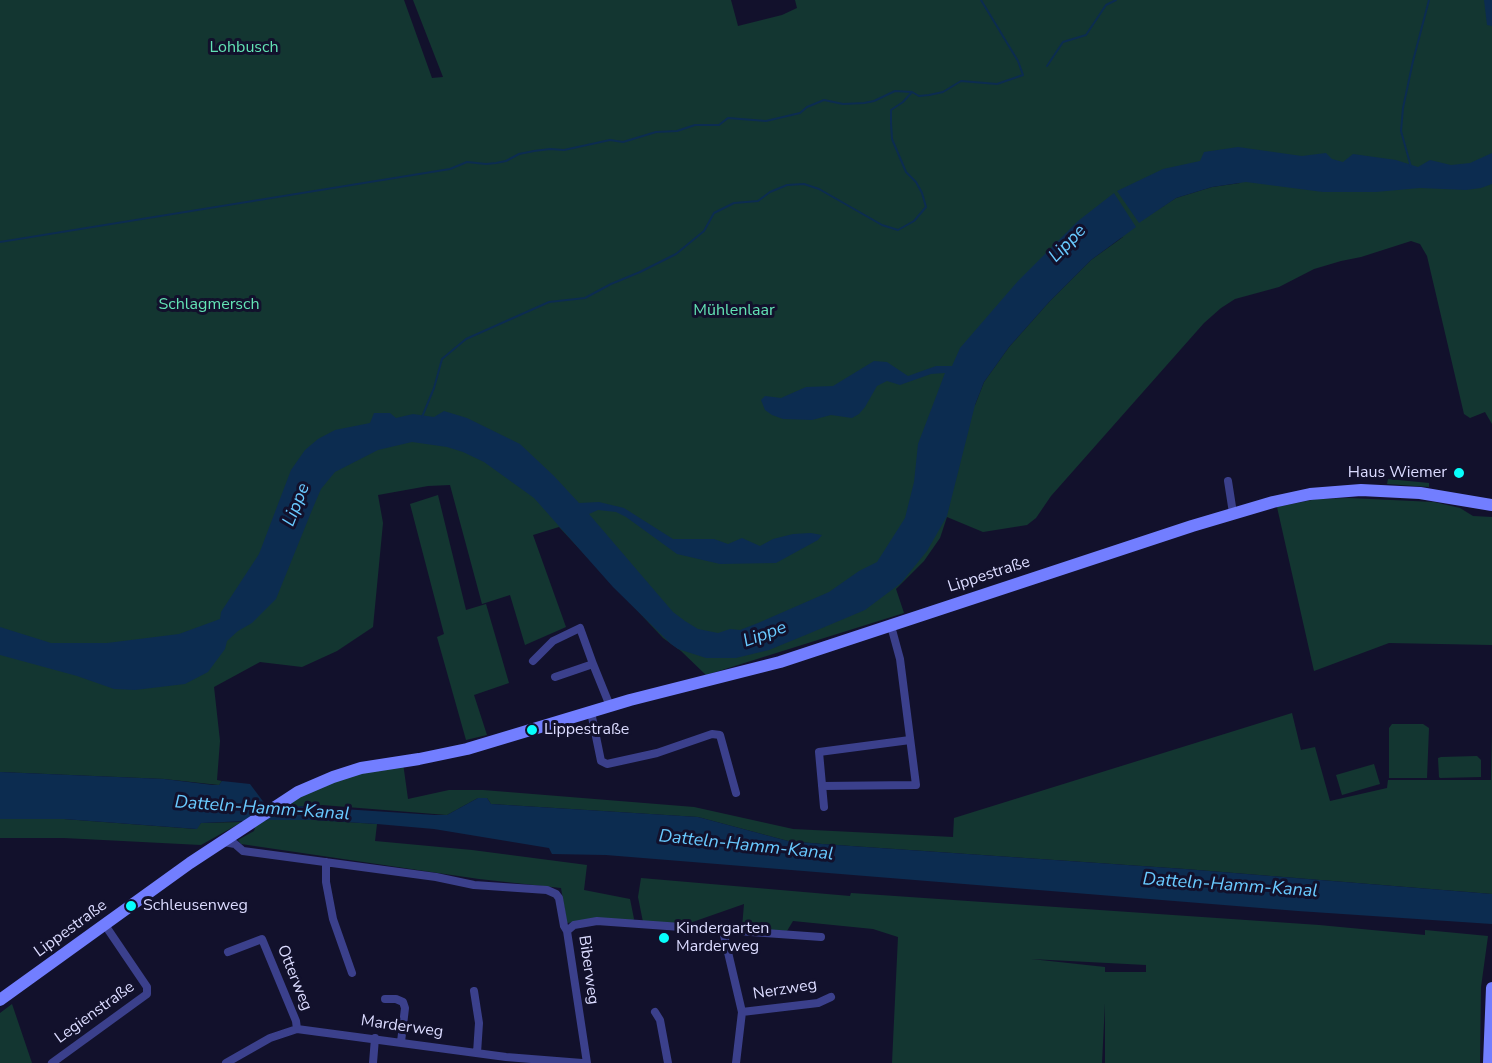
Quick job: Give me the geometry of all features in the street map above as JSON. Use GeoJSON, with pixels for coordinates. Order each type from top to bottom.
{"type":"FeatureCollection","features":[{"type":"Feature","properties":{"kind":"main road","name":"Lippestraße"},"geometry":{"type":"LineString","coordinates":[[0,1000],[190,863],[286,799],[313,784],[361,768],[467,749],[610,706],[780,662],[1233,513],[1310,494],[1361,490],[1420,493],[1492,505]]}},
{"type":"Feature","properties":{"kind":"main road"},"geometry":{"type":"LineString","coordinates":[[1489,1063],[1492,988]]}},
{"type":"Feature","properties":{"kind":"street"},"geometry":{"type":"LineString","coordinates":[[1228,481],[1233,513]]}},
{"type":"Feature","properties":{"kind":"street"},"geometry":{"type":"LineString","coordinates":[[822,786],[916,785],[900,659],[891,626]]}},
{"type":"Feature","properties":{"kind":"street"},"geometry":{"type":"LineString","coordinates":[[533,661],[552,641],[580,628],[610,706]]}},
{"type":"Feature","properties":{"kind":"street"},"geometry":{"type":"LineString","coordinates":[[555,676],[593,664]]}},
{"type":"Feature","properties":{"kind":"street"},"geometry":{"type":"LineString","coordinates":[[591,712],[601,760],[607,764],[657,753],[712,734],[720,735],[736,793]]}},
{"type":"Feature","properties":{"kind":"street"},"geometry":{"type":"LineString","coordinates":[[824,807],[819,752],[910,740]]}},
{"type":"Feature","properties":{"kind":"street"},"geometry":{"type":"LineString","coordinates":[[224,842],[235,844],[243,851],[474,885],[547,890],[559,898],[567,931]]}},
{"type":"Feature","properties":{"kind":"street"},"geometry":{"type":"LineString","coordinates":[[326,862],[326,882],[333,919],[352,974]]}},
{"type":"Feature","properties":{"kind":"street","name":"Biberweg"},"geometry":{"type":"LineString","coordinates":[[587,1063],[567,931],[574,925],[597,921],[821,937]]}},
{"type":"Feature","properties":{"kind":"street","name":"Legienstraße"},"geometry":{"type":"LineString","coordinates":[[52,1063],[147,994],[147,987],[105,925]]}},
{"type":"Feature","properties":{"kind":"street"},"geometry":{"type":"LineString","coordinates":[[723,931],[742,1012],[736,1063]]}},
{"type":"Feature","properties":{"kind":"street","name":"Otterweg"},"geometry":{"type":"LineString","coordinates":[[228,952],[262,939],[296,1021],[297,1029]]}},
{"type":"Feature","properties":{"kind":"street"},"geometry":{"type":"LineString","coordinates":[[474,991],[479,1023],[477,1053]]}},
{"type":"Feature","properties":{"kind":"street","name":"Nerzweg"},"geometry":{"type":"LineString","coordinates":[[742,1012],[818,1003],[831,997]]}},
{"type":"Feature","properties":{"kind":"street"},"geometry":{"type":"LineString","coordinates":[[385,999],[396,999],[403,1002],[405,1008],[401,1042]]}},
{"type":"Feature","properties":{"kind":"street"},"geometry":{"type":"LineString","coordinates":[[655,1012],[660,1020],[668,1063]]}},
{"type":"Feature","properties":{"kind":"street","name":"Marderweg"},"geometry":{"type":"LineString","coordinates":[[226,1063],[270,1038],[297,1029],[477,1053],[505,1060],[582,1063]]}},
{"type":"Feature","properties":{"kind":"street"},"geometry":{"type":"LineString","coordinates":[[373,1063],[375,1038]]}},
{"type":"Feature","properties":{"kind":"green space"},"geometry":{"type":"Polygon","coordinates":[[[0,0],[404,0],[432,78],[443,77],[413,0],[731,0],[738,26],[782,15],[797,8],[795,0],[1492,0],[1492,424],[1485,412],[1470,418],[1464,414],[1427,256],[1420,244],[1411,241],[1314,269],[1279,287],[1235,299],[1221,308],[1204,323],[1051,496],[1036,518],[1027,525],[983,532],[947,517],[940,538],[924,561],[896,589],[904,613],[706,675],[681,651],[663,638],[559,527],[533,535],[566,627],[525,645],[510,595],[482,604],[450,485],[428,486],[378,495],[383,523],[373,627],[337,651],[302,667],[260,662],[214,687],[220,741],[217,780],[222,781],[219,785],[164,779],[0,772],[0,0]],[[1222,183],[1183,192],[1139,222],[1176,198],[1212,187],[1240,183],[1222,183]],[[1123,237],[1108,243],[1023,323],[974,393],[975,405],[984,382],[1009,347],[1091,260],[1123,237]]]}},
{"type":"Feature","properties":{"kind":"green space"},"geometry":{"type":"Polygon","coordinates":[[[1388,479],[1429,483],[1429,487],[1387,484],[1388,479]]]}},
{"type":"Feature","properties":{"kind":"green space"},"geometry":{"type":"Polygon","coordinates":[[[438,495],[466,610],[486,604],[509,683],[474,695],[487,735],[466,740],[437,637],[444,634],[410,504],[438,495]]]}},
{"type":"Feature","properties":{"kind":"green space"},"geometry":{"type":"Polygon","coordinates":[[[1349,498],[1434,502],[1460,508],[1473,516],[1492,517],[1492,645],[1389,643],[1314,671],[1277,507],[1317,499],[1349,498]]]}},
{"type":"Feature","properties":{"kind":"green space"},"geometry":{"type":"Polygon","coordinates":[[[1292,713],[1301,750],[1315,747],[1330,801],[1387,788],[1388,780],[1491,780],[1492,732],[1492,894],[1185,869],[788,841],[698,817],[491,804],[487,798],[478,798],[447,815],[322,805],[315,807],[281,805],[328,780],[403,763],[408,799],[449,790],[483,790],[694,807],[793,829],[953,837],[954,818],[1292,713]]]}},
{"type":"Feature","properties":{"kind":"green space"},"geometry":{"type":"Polygon","coordinates":[[[1392,724],[1423,724],[1429,728],[1427,778],[1389,778],[1389,728],[1392,724]]]}},
{"type":"Feature","properties":{"kind":"green space"},"geometry":{"type":"Polygon","coordinates":[[[1477,756],[1481,760],[1481,777],[1439,777],[1438,758],[1477,756]]]}},
{"type":"Feature","properties":{"kind":"green space"},"geometry":{"type":"Polygon","coordinates":[[[1374,764],[1380,784],[1342,795],[1336,775],[1374,764]]]}},
{"type":"Feature","properties":{"kind":"green space"},"geometry":{"type":"Polygon","coordinates":[[[0,819],[64,819],[196,829],[201,823],[242,822],[201,845],[64,838],[0,838],[0,819]]]}},
{"type":"Feature","properties":{"kind":"green space"},"geometry":{"type":"Polygon","coordinates":[[[257,821],[377,824],[375,841],[472,850],[587,865],[584,890],[630,899],[634,919],[633,921],[597,919],[567,923],[561,888],[479,879],[241,844],[238,840],[254,831],[257,821]]]}},
{"type":"Feature","properties":{"kind":"green space"},"geometry":{"type":"Polygon","coordinates":[[[641,878],[850,896],[851,893],[1319,925],[1425,935],[1425,930],[1488,936],[1481,987],[1480,1063],[1105,1063],[1105,1003],[1102,1063],[892,1063],[898,937],[873,929],[793,921],[787,931],[742,928],[744,904],[684,925],[643,922],[638,897],[641,878]],[[1031,959],[1105,967],[1105,972],[1146,972],[1146,965],[1031,959]]]}},
{"type":"Feature","properties":{"kind":"green space"},"geometry":{"type":"Polygon","coordinates":[[[12,1004],[32,1063],[0,1063],[0,1013],[12,1004]]]}},
{"type":"Feature","properties":{"kind":"water"},"geometry":{"type":"Polygon","coordinates":[[[1484,0],[1492,0],[1492,26],[1487,25],[1484,0]]]}},
{"type":"Feature","properties":{"kind":"water"},"geometry":{"type":"Polygon","coordinates":[[[1238,147],[1302,156],[1326,153],[1332,159],[1343,162],[1353,154],[1396,160],[1418,167],[1430,160],[1451,165],[1470,163],[1492,153],[1492,184],[1466,190],[1420,188],[1376,192],[1323,192],[1246,182],[1212,187],[1176,198],[1139,223],[1117,191],[1163,169],[1200,161],[1204,152],[1238,147]]]}},
{"type":"Feature","properties":{"kind":"water","name":"Lippe"},"geometry":{"type":"Polygon","coordinates":[[[1114,193],[1136,227],[1091,260],[1049,302],[1009,347],[984,382],[975,405],[947,516],[927,551],[901,583],[865,610],[808,634],[769,650],[736,658],[706,658],[678,649],[613,587],[534,498],[484,462],[463,452],[447,447],[412,442],[378,450],[335,472],[321,489],[276,599],[252,623],[227,641],[225,649],[208,672],[185,684],[135,690],[114,689],[77,676],[0,655],[0,627],[51,643],[107,643],[179,634],[220,619],[221,612],[259,554],[291,470],[305,450],[318,439],[335,430],[370,423],[374,413],[390,413],[396,418],[413,414],[434,417],[444,411],[467,418],[520,444],[579,503],[599,502],[624,508],[673,539],[714,539],[728,544],[742,538],[760,546],[773,539],[793,534],[822,535],[818,540],[776,563],[720,564],[677,554],[616,512],[598,510],[589,514],[673,612],[685,621],[698,629],[718,633],[730,629],[740,630],[758,623],[829,592],[859,571],[877,562],[905,518],[914,482],[918,444],[945,373],[931,374],[900,385],[887,381],[877,386],[865,407],[852,418],[831,415],[812,420],[783,419],[765,410],[761,400],[765,396],[781,398],[806,387],[833,386],[874,361],[887,362],[908,376],[936,366],[952,366],[960,348],[1018,281],[1078,221],[1114,193]]]}},
{"type":"Feature","properties":{"kind":"water","name":"Datteln-Hamm-Kanal"},"geometry":{"type":"Polygon","coordinates":[[[0,772],[164,779],[213,785],[219,785],[222,781],[250,784],[265,804],[435,815],[447,815],[478,798],[487,798],[491,804],[698,817],[788,841],[1185,869],[1492,894],[1492,924],[1298,911],[606,855],[552,854],[549,848],[434,829],[377,824],[269,820],[201,823],[197,829],[64,819],[0,819],[0,772]]]}},
{"type":"Feature","properties":{"kind":"waterway"},"geometry":{"type":"LineString","coordinates":[[0,242],[450,169],[467,162],[496,163],[534,151],[564,150],[610,140],[623,142],[656,132],[677,131],[695,125],[719,125],[728,118],[766,121],[800,113],[807,107],[824,100],[843,104],[864,103],[895,91],[912,92],[919,96],[929,95],[943,92],[961,81],[997,84],[1023,75],[1018,61],[981,0]]}},
{"type":"Feature","properties":{"kind":"waterway"},"geometry":{"type":"LineString","coordinates":[[1047,66],[1063,42],[1086,35],[1106,5],[1116,0]]}},
{"type":"Feature","properties":{"kind":"waterway"},"geometry":{"type":"LineString","coordinates":[[1411,167],[1401,131],[1403,108],[1429,0]]}},
{"type":"Feature","properties":{"kind":"waterway"},"geometry":{"type":"LineString","coordinates":[[422,417],[434,388],[442,359],[466,339],[549,302],[585,298],[676,254],[704,231],[714,213],[734,203],[758,201],[770,192],[787,185],[804,184],[819,189],[882,225],[898,230],[914,221],[926,207],[922,193],[916,182],[906,172],[892,139],[891,123],[891,110],[912,92]]}},
{"type":"Feature","properties":{"kind":"place","name":"Haus Wiemer"},"geometry":{"type":"Point","coordinates":[1459,473]}},
{"type":"Feature","properties":{"kind":"place","name":"Lippestraße"},"geometry":{"type":"Point","coordinates":[532,730]}},
{"type":"Feature","properties":{"kind":"place","name":"Schleusenweg"},"geometry":{"type":"Point","coordinates":[131,906]}},
{"type":"Feature","properties":{"kind":"place","name":"Kindergarten Marderweg"},"geometry":{"type":"Point","coordinates":[664,938]}},
{"type":"Feature","properties":{"kind":"park label","name":"Lohbusch"},"geometry":{"type":"Point","coordinates":[244,48]}},
{"type":"Feature","properties":{"kind":"park label","name":"Schlagmersch"},"geometry":{"type":"Point","coordinates":[209,305]}},
{"type":"Feature","properties":{"kind":"park label","name":"Mühlenlaar"},"geometry":{"type":"Point","coordinates":[734,311]}}]}
